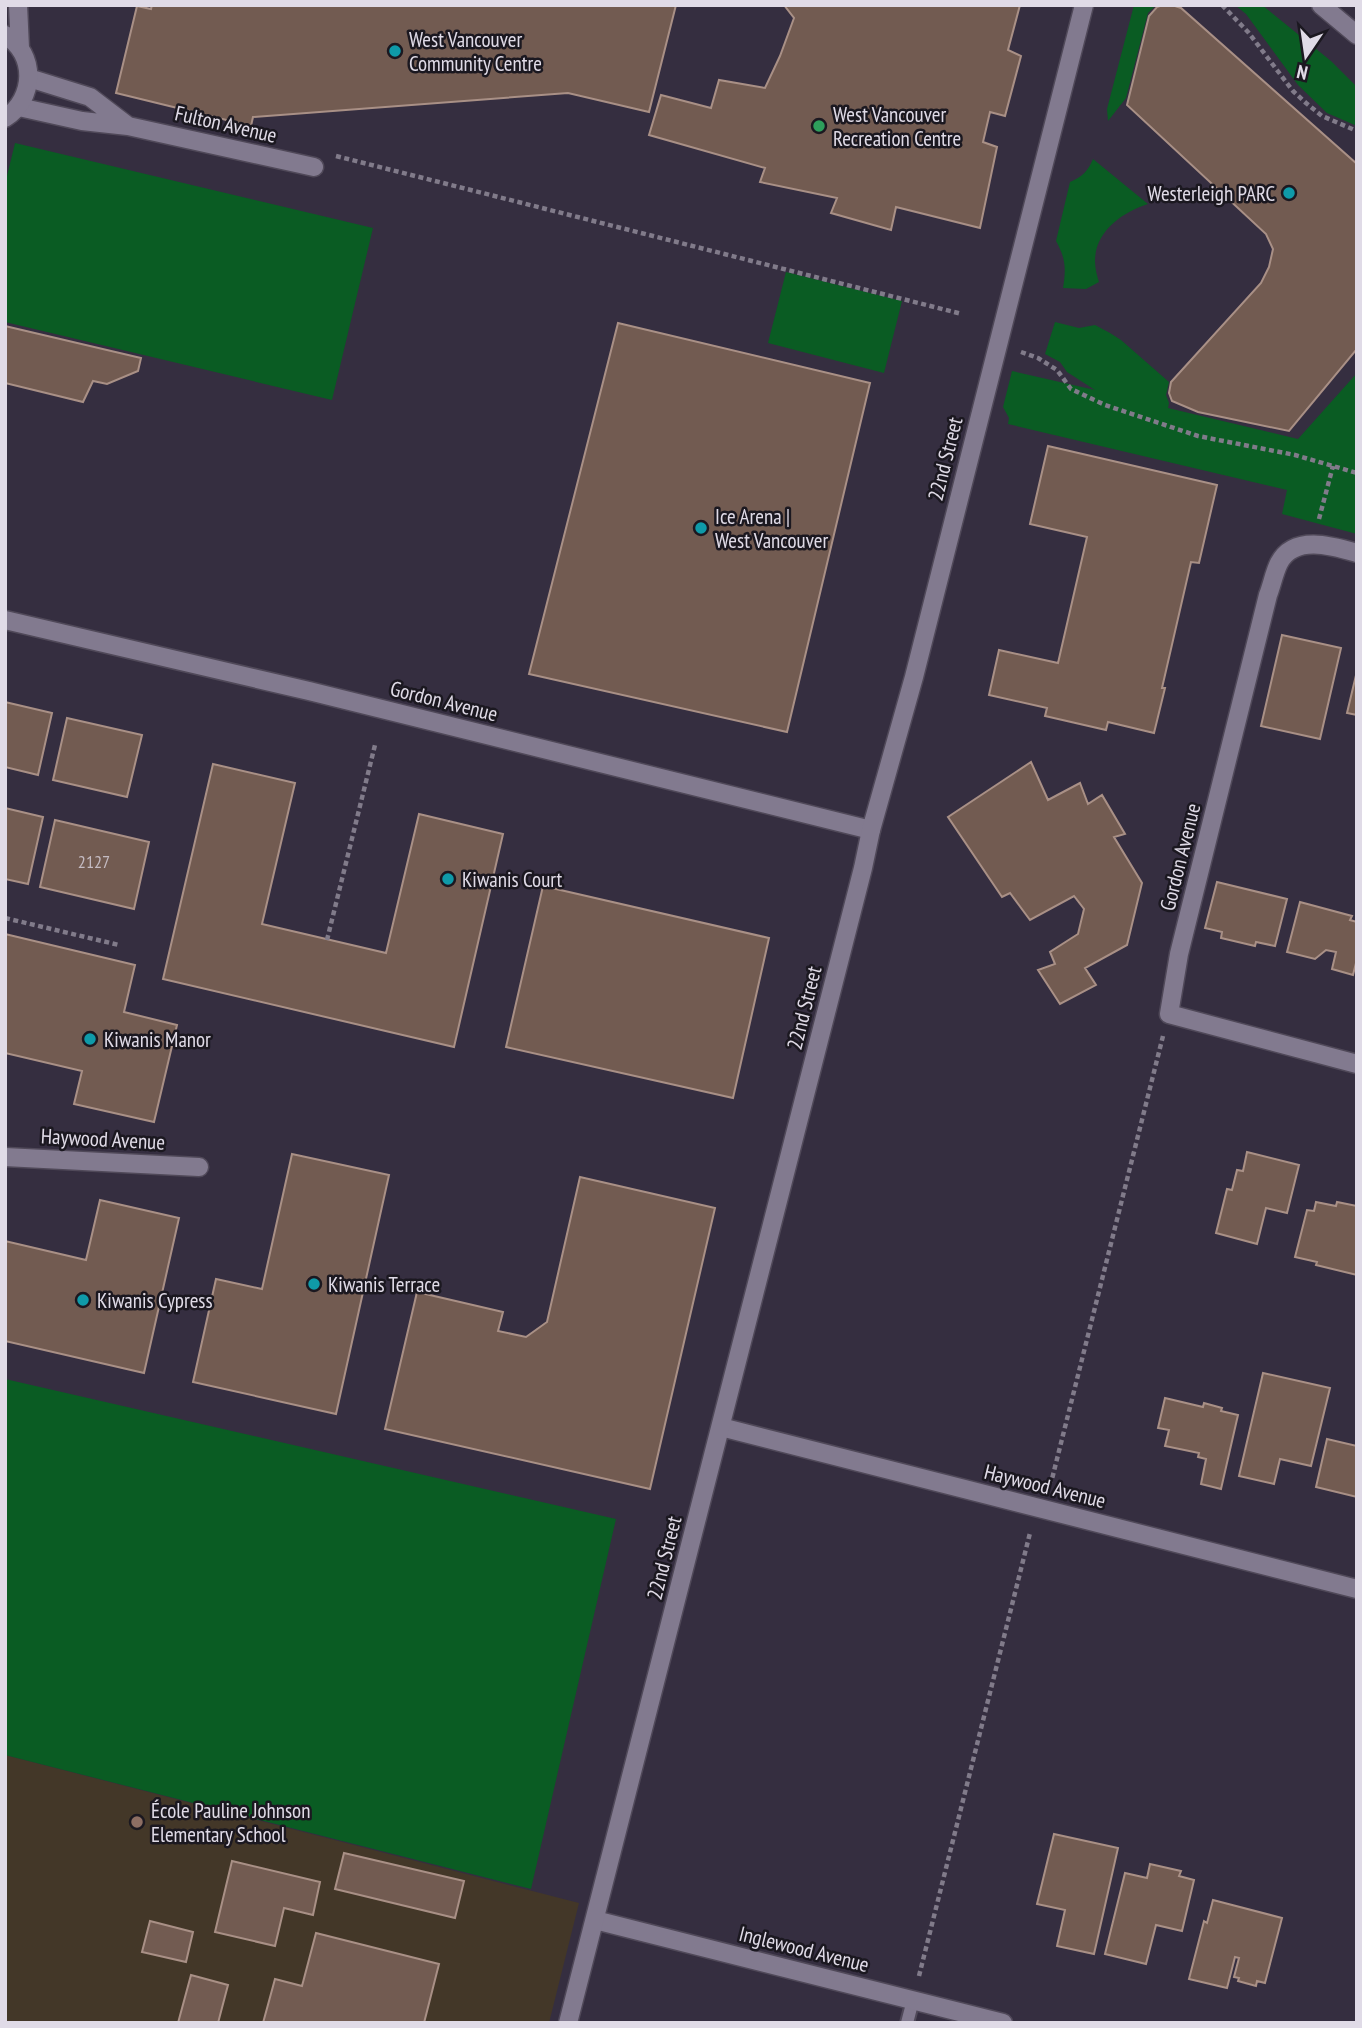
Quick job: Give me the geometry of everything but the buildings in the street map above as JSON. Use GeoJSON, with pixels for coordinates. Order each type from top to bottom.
{"type":"FeatureCollection","features":[{"type":"Feature","properties":{"kind":"street"},"geometry":{"type":"LineString","coordinates":[[18,5],[20,48]]}},
{"type":"Feature","properties":{"kind":"street","name":"22nd Street"},"geometry":{"type":"LineString","coordinates":[[568,2023],[1084,5]]}},
{"type":"Feature","properties":{"kind":"street"},"geometry":{"type":"LineString","coordinates":[[1321,5],[1357,35]]}},
{"type":"Feature","properties":{"kind":"street"},"geometry":{"type":"LineString","coordinates":[[5,35],[20,48],[27,62],[29,78],[26,93],[12,113]]}},
{"type":"Feature","properties":{"kind":"street","name":"Fulton Avenue"},"geometry":{"type":"LineString","coordinates":[[29,78],[90,97],[128,126]]}},
{"type":"Feature","properties":{"kind":"street","name":"Fulton Avenue"},"geometry":{"type":"LineString","coordinates":[[12,113],[128,126],[314,167]]}},
{"type":"Feature","properties":{"kind":"street"},"geometry":{"type":"LineString","coordinates":[[1313,544],[1357,552]]}},
{"type":"Feature","properties":{"kind":"street","name":"Gordon Avenue"},"geometry":{"type":"LineString","coordinates":[[1169,1014],[1180,954],[1268,595],[1280,560],[1295,547],[1313,544]]}},
{"type":"Feature","properties":{"kind":"street","name":"Gordon Avenue"},"geometry":{"type":"LineString","coordinates":[[5,620],[309,691],[871,830]]}},
{"type":"Feature","properties":{"kind":"street"},"geometry":{"type":"LineString","coordinates":[[1169,1014],[1357,1064]]}},
{"type":"Feature","properties":{"kind":"street","name":"Haywood Avenue"},"geometry":{"type":"LineString","coordinates":[[5,1157],[199,1167]]}},
{"type":"Feature","properties":{"kind":"street","name":"Haywood Avenue"},"geometry":{"type":"LineString","coordinates":[[721,1427],[1357,1588]]}},
{"type":"Feature","properties":{"kind":"street","name":"Inglewood Avenue"},"geometry":{"type":"LineString","coordinates":[[595,1920],[1003,2023]]}},
{"type":"Feature","properties":{"kind":"lane"},"geometry":{"type":"LineString","coordinates":[[907,2023],[913,2000]]}},
{"type":"Feature","properties":{"kind":"path"},"geometry":{"type":"LineString","coordinates":[[1222,5],[1248,32],[1293,91],[1322,116],[1357,131]]}},
{"type":"Feature","properties":{"kind":"path"},"geometry":{"type":"LineString","coordinates":[[333,155],[962,314]]}},
{"type":"Feature","properties":{"kind":"path"},"geometry":{"type":"LineString","coordinates":[[1017,351],[1048,364],[1057,370],[1071,389],[1105,405],[1198,436],[1295,455],[1357,473]]}},
{"type":"Feature","properties":{"kind":"path"},"geometry":{"type":"LineString","coordinates":[[1313,544],[1333,466]]}},
{"type":"Feature","properties":{"kind":"path"},"geometry":{"type":"LineString","coordinates":[[327,940],[375,745]]}},
{"type":"Feature","properties":{"kind":"path"},"geometry":{"type":"LineString","coordinates":[[5,918],[119,945]]}},
{"type":"Feature","properties":{"kind":"path"},"geometry":{"type":"LineString","coordinates":[[913,2000],[1037,1507],[1052,1479],[1169,1014]]}},
{"type":"Feature","properties":{"kind":"shaded area","name":"École Pauline Johnson Elementary School"},"geometry":{"type":"Polygon","coordinates":[[[5,1755],[579,1903],[549,2023],[5,2023],[5,1755]]]}},
{"type":"Feature","properties":{"kind":"green space"},"geometry":{"type":"Polygon","coordinates":[[[1134,5],[1156,5],[1148,13],[1126,98],[1108,121],[1107,109],[1134,5]]]}},
{"type":"Feature","properties":{"kind":"green space"},"geometry":{"type":"Polygon","coordinates":[[[1235,5],[1262,5],[1331,61],[1357,87],[1357,126],[1327,113],[1298,85],[1246,14],[1235,5]]]}},
{"type":"Feature","properties":{"kind":"green space"},"geometry":{"type":"Polygon","coordinates":[[[15,143],[373,228],[332,400],[5,322],[5,184],[15,143]]]}},
{"type":"Feature","properties":{"kind":"green space"},"geometry":{"type":"Polygon","coordinates":[[[1093,159],[1148,204],[1129,212],[1105,232],[1096,250],[1095,264],[1099,282],[1086,289],[1063,288],[1064,264],[1056,241],[1070,182],[1084,173],[1093,159]]]}},
{"type":"Feature","properties":{"kind":"green space"},"geometry":{"type":"Polygon","coordinates":[[[786,272],[902,301],[884,373],[768,343],[786,272]]]}},
{"type":"Feature","properties":{"kind":"green space"},"geometry":{"type":"Polygon","coordinates":[[[1055,322],[1079,328],[1095,325],[1121,340],[1169,382],[1166,395],[1168,408],[1298,439],[1357,373],[1357,534],[1282,514],[1287,490],[1008,424],[1009,418],[1003,407],[1012,371],[1095,390],[1067,372],[1060,362],[1045,354],[1055,322]]]}},
{"type":"Feature","properties":{"kind":"green space"},"geometry":{"type":"Polygon","coordinates":[[[5,1379],[616,1519],[531,1889],[5,1755],[5,1379]]]}},
{"type":"Feature","properties":{"kind":"place","name":"West Vancouver Community Centre"},"geometry":{"type":"Point","coordinates":[395,51]}},
{"type":"Feature","properties":{"kind":"place","name":"West Vancouver Recreation Centre"},"geometry":{"type":"Point","coordinates":[819,126]}},
{"type":"Feature","properties":{"kind":"place","name":"Westerleigh PARC"},"geometry":{"type":"Point","coordinates":[1289,193]}},
{"type":"Feature","properties":{"kind":"place","name":"Ice Arena | West Vancouver"},"geometry":{"type":"Point","coordinates":[701,528]}},
{"type":"Feature","properties":{"kind":"place","name":"Kiwanis Court"},"geometry":{"type":"Point","coordinates":[448,879]}},
{"type":"Feature","properties":{"kind":"place","name":"Kiwanis Manor"},"geometry":{"type":"Point","coordinates":[90,1039]}},
{"type":"Feature","properties":{"kind":"place","name":"Kiwanis Terrace"},"geometry":{"type":"Point","coordinates":[314,1284]}},
{"type":"Feature","properties":{"kind":"place","name":"Kiwanis Cypress"},"geometry":{"type":"Point","coordinates":[83,1300]}},
{"type":"Feature","properties":{"kind":"place","name":"École Pauline Johnson Elementary School"},"geometry":{"type":"Point","coordinates":[137,1822]}}]}
